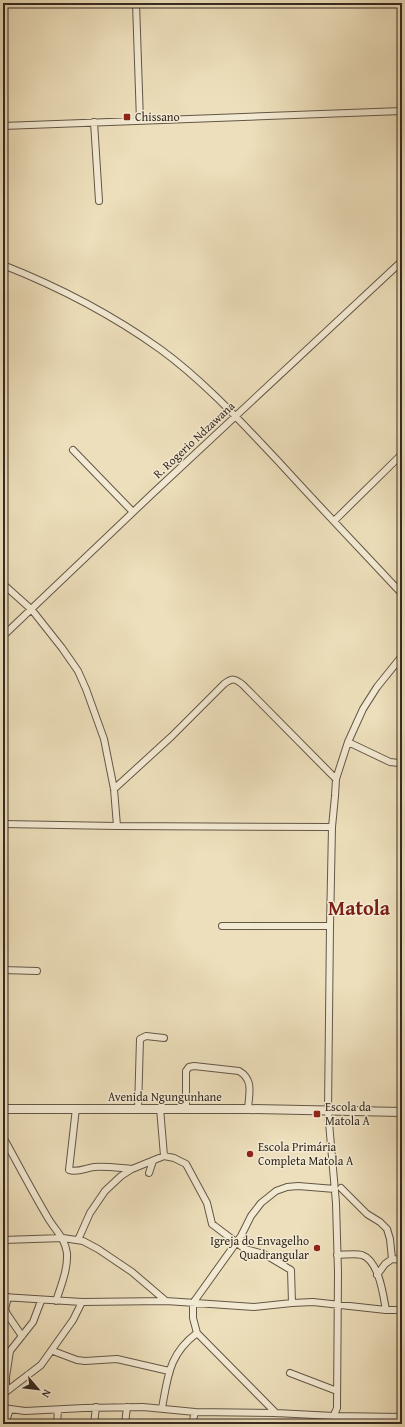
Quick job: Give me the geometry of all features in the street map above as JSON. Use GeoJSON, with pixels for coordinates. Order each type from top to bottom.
{"type":"FeatureCollection","features":[{"type":"Feature","properties":{"kind":"street"},"geometry":{"type":"LineString","coordinates":[[136,3],[140,121]]}},
{"type":"Feature","properties":{"kind":"street"},"geometry":{"type":"LineString","coordinates":[[3,126],[402,111]]}},
{"type":"Feature","properties":{"kind":"street"},"geometry":{"type":"LineString","coordinates":[[94,122],[99,201]]}},
{"type":"Feature","properties":{"kind":"street","name":"R. Rogerio Ndzawana"},"geometry":{"type":"LineString","coordinates":[[3,636],[402,261]]}},
{"type":"Feature","properties":{"kind":"street"},"geometry":{"type":"LineString","coordinates":[[3,265],[68,292],[95,307],[161,350],[185,369],[236,416],[402,594]]}},
{"type":"Feature","properties":{"kind":"street"},"geometry":{"type":"LineString","coordinates":[[73,450],[134,512]]}},
{"type":"Feature","properties":{"kind":"street"},"geometry":{"type":"LineString","coordinates":[[334,521],[402,454]]}},
{"type":"Feature","properties":{"kind":"street"},"geometry":{"type":"LineString","coordinates":[[3,584],[32,610],[62,648],[78,671],[84,683],[104,739],[114,789],[117,826]]}},
{"type":"Feature","properties":{"kind":"street"},"geometry":{"type":"LineString","coordinates":[[330,1424],[337,1408],[338,1188],[328,1111],[332,827],[336,780],[348,742],[363,709],[377,687],[402,656]]}},
{"type":"Feature","properties":{"kind":"street"},"geometry":{"type":"LineString","coordinates":[[114,789],[172,736],[224,684],[233,679],[237,679],[336,780]]}},
{"type":"Feature","properties":{"kind":"street"},"geometry":{"type":"LineString","coordinates":[[348,742],[390,762],[399,763],[402,757]]}},
{"type":"Feature","properties":{"kind":"street"},"geometry":{"type":"LineString","coordinates":[[3,824],[332,827]]}},
{"type":"Feature","properties":{"kind":"street"},"geometry":{"type":"LineString","coordinates":[[222,926],[330,926]]}},
{"type":"Feature","properties":{"kind":"street"},"geometry":{"type":"LineString","coordinates":[[3,970],[37,971]]}},
{"type":"Feature","properties":{"kind":"street"},"geometry":{"type":"LineString","coordinates":[[138,1109],[140,1039],[146,1036],[164,1038]]}},
{"type":"Feature","properties":{"kind":"street"},"geometry":{"type":"LineString","coordinates":[[186,1109],[186,1071],[194,1066],[239,1071],[244,1074],[249,1083],[248,1108]]}},
{"type":"Feature","properties":{"kind":"street"},"geometry":{"type":"LineString","coordinates":[[76,1108],[69,1170],[73,1171],[92,1167],[132,1170]]}},
{"type":"Feature","properties":{"kind":"street"},"geometry":{"type":"LineString","coordinates":[[160,1108],[164,1156]]}},
{"type":"Feature","properties":{"kind":"street","name":"Avenida Ngungunhane"},"geometry":{"type":"LineString","coordinates":[[3,1109],[248,1108],[316,1111],[402,1112]]}},
{"type":"Feature","properties":{"kind":"street"},"geometry":{"type":"LineString","coordinates":[[3,1137],[49,1220],[63,1238],[67,1252],[64,1275],[56,1301]]}},
{"type":"Feature","properties":{"kind":"street"},"geometry":{"type":"LineString","coordinates":[[78,1240],[96,1202],[121,1176],[164,1156],[174,1158],[186,1164],[207,1203],[212,1224],[248,1251],[264,1254],[291,1270],[292,1303]]}},
{"type":"Feature","properties":{"kind":"street"},"geometry":{"type":"LineString","coordinates":[[149,1173],[153,1161]]}},
{"type":"Feature","properties":{"kind":"street"},"geometry":{"type":"LineString","coordinates":[[276,1413],[197,1333],[193,1318],[193,1303],[235,1242],[241,1236],[251,1216],[261,1204],[276,1191],[286,1187],[298,1186],[338,1188],[367,1214],[380,1222],[387,1229],[392,1259]]}},
{"type":"Feature","properties":{"kind":"street"},"geometry":{"type":"LineString","coordinates":[[3,1240],[63,1238],[78,1240],[92,1245],[132,1272],[166,1301]]}},
{"type":"Feature","properties":{"kind":"street"},"geometry":{"type":"LineString","coordinates":[[337,1255],[360,1254],[372,1262],[386,1310]]}},
{"type":"Feature","properties":{"kind":"street"},"geometry":{"type":"LineString","coordinates":[[377,1275],[385,1264],[392,1259],[402,1260]]}},
{"type":"Feature","properties":{"kind":"street"},"geometry":{"type":"LineString","coordinates":[[22,1336],[7,1314],[5,1309],[6,1297],[82,1302],[166,1301],[254,1306],[313,1302],[386,1310],[402,1310]]}},
{"type":"Feature","properties":{"kind":"street"},"geometry":{"type":"LineString","coordinates":[[4,1393],[10,1351],[33,1322],[41,1300]]}},
{"type":"Feature","properties":{"kind":"street"},"geometry":{"type":"LineString","coordinates":[[4,1393],[41,1365],[53,1351],[77,1313],[82,1302]]}},
{"type":"Feature","properties":{"kind":"street"},"geometry":{"type":"LineString","coordinates":[[162,1408],[169,1371],[180,1349],[197,1333]]}},
{"type":"Feature","properties":{"kind":"street"},"geometry":{"type":"LineString","coordinates":[[53,1351],[77,1360],[86,1361],[117,1359],[169,1371]]}},
{"type":"Feature","properties":{"kind":"street"},"geometry":{"type":"LineString","coordinates":[[290,1373],[337,1391]]}},
{"type":"Feature","properties":{"kind":"street"},"geometry":{"type":"LineString","coordinates":[[5,1424],[6,1408],[25,1411],[96,1407],[127,1407],[162,1408],[195,1412],[402,1417]]}},
{"type":"Feature","properties":{"kind":"street"},"geometry":{"type":"LineString","coordinates":[[94,1424],[96,1407]]}},
{"type":"Feature","properties":{"kind":"street"},"geometry":{"type":"LineString","coordinates":[[125,1424],[127,1407]]}},
{"type":"Feature","properties":{"kind":"street"},"geometry":{"type":"LineString","coordinates":[[57,1424],[58,1410]]}},
{"type":"Feature","properties":{"kind":"street"},"geometry":{"type":"LineString","coordinates":[[192,1424],[195,1412]]}},
{"type":"Feature","properties":{"kind":"place","name":"Chissano"},"geometry":{"type":"Point","coordinates":[127,117]}},
{"type":"Feature","properties":{"kind":"place","name":"Escola da Matola A"},"geometry":{"type":"Point","coordinates":[317,1114]}},
{"type":"Feature","properties":{"kind":"place","name":"Escola Primária Completa Matola A"},"geometry":{"type":"Point","coordinates":[250,1154]}},
{"type":"Feature","properties":{"kind":"place","name":"Igreja do Envagelho Quadrangular"},"geometry":{"type":"Point","coordinates":[317,1248]}},
{"type":"Feature","properties":{"kind":"district","name":"Matola"},"geometry":{"type":"Point","coordinates":[359,908]}}]}
